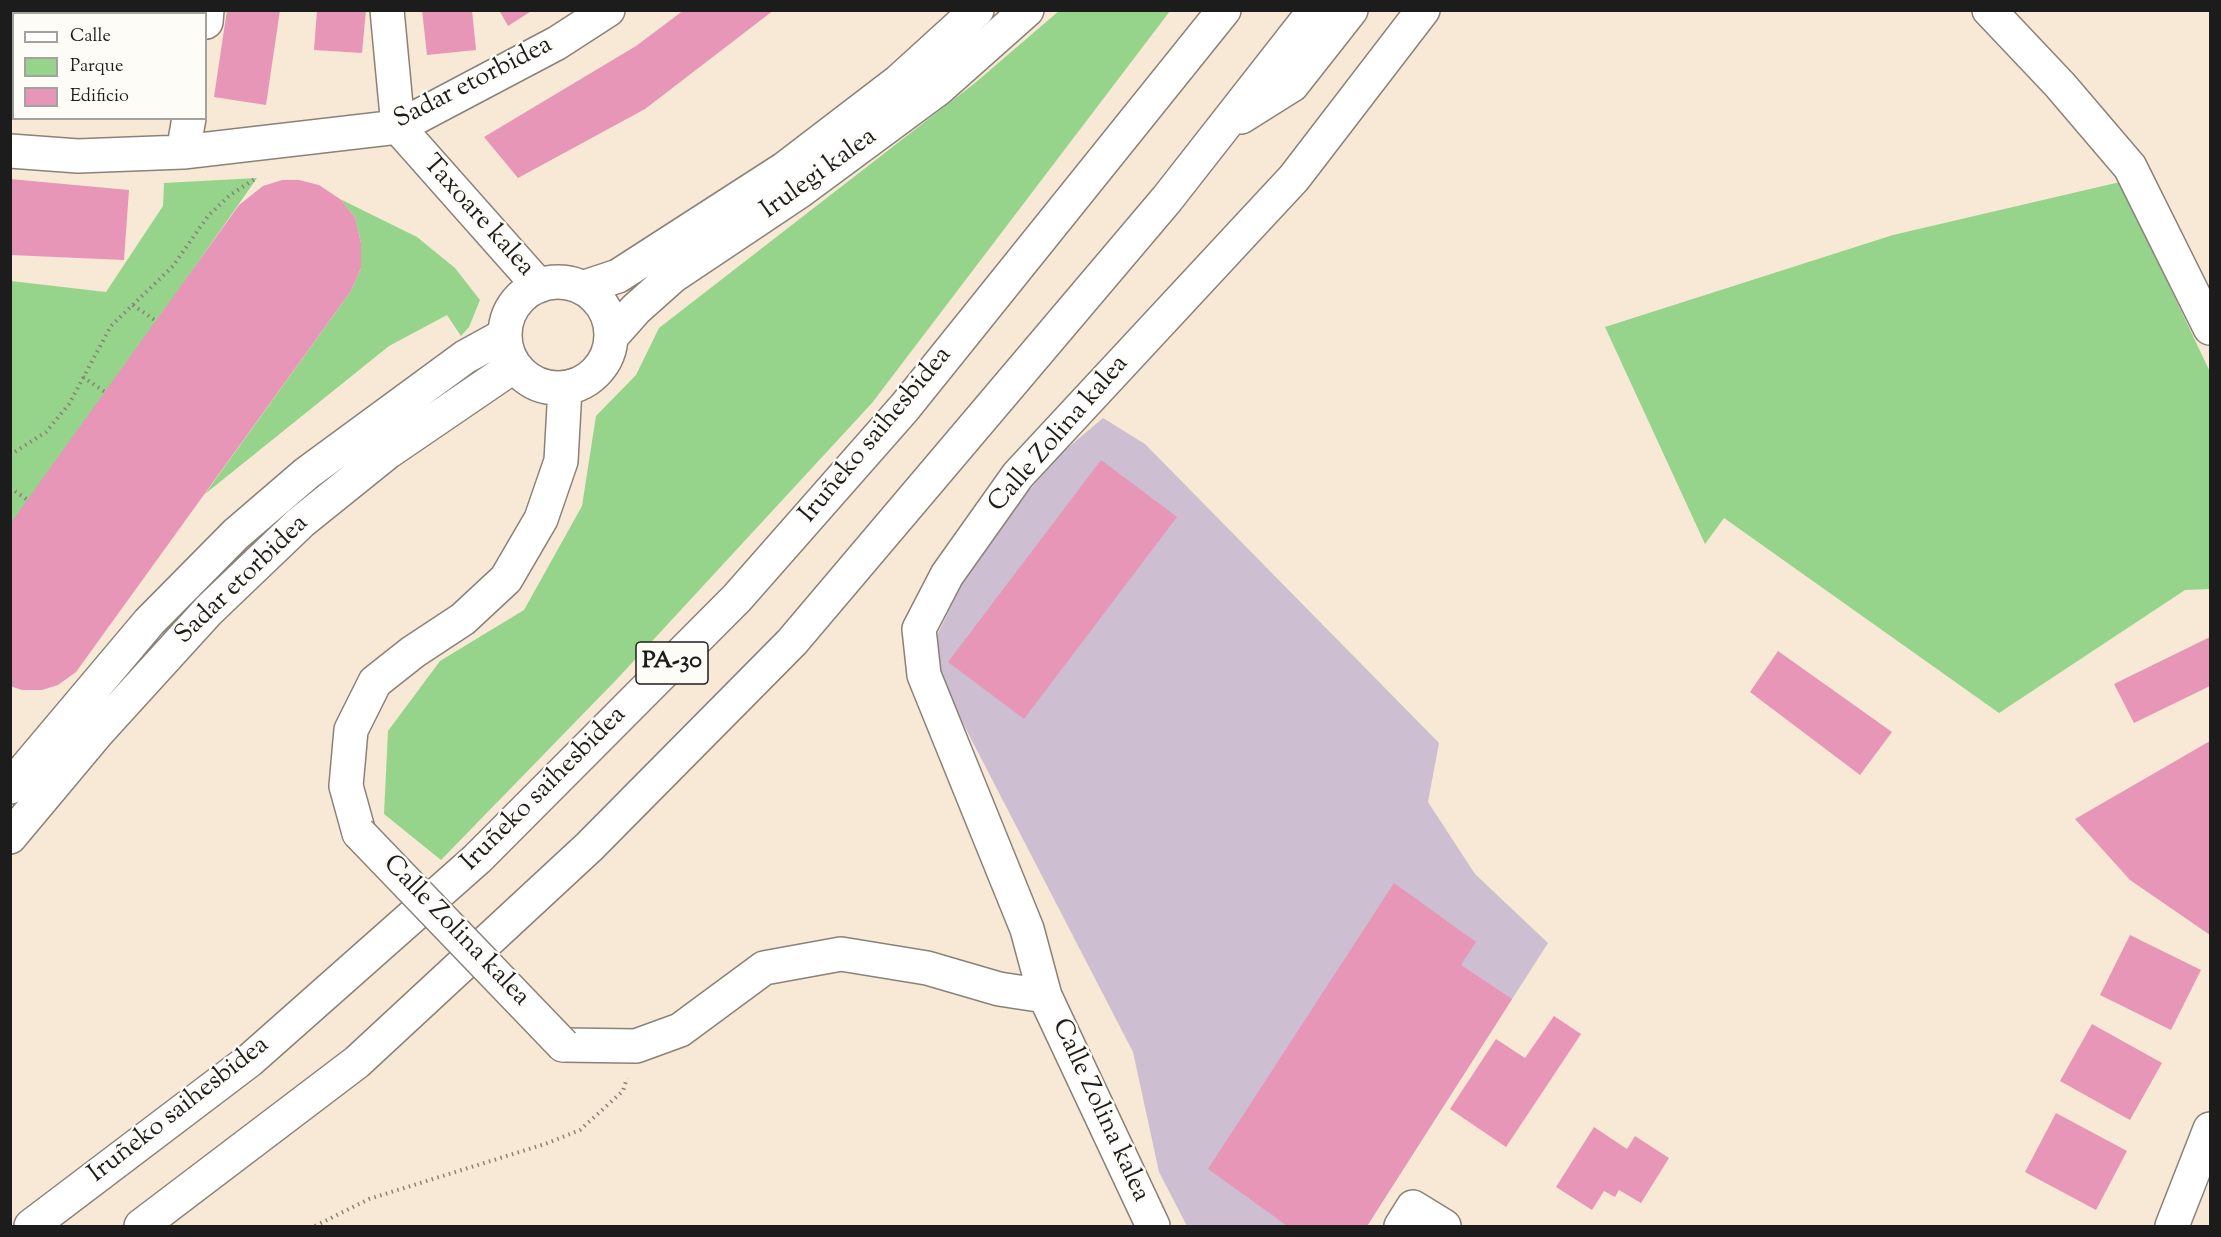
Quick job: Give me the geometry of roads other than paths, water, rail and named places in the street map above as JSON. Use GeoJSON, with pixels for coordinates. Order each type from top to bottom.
{"type":"FeatureCollection","features":[{"type":"Feature","properties":{"kind":"main road"},"geometry":{"type":"LineString","coordinates":[[387,10],[398,127]]}},
{"type":"Feature","properties":{"kind":"main road","name":"Sadar etorbidea"},"geometry":{"type":"LineString","coordinates":[[10,152],[78,156],[183,152],[398,127],[557,43],[608,10]]}},
{"type":"Feature","properties":{"kind":"main road","name":"Irulegi kalea"},"geometry":{"type":"LineString","coordinates":[[582,288],[618,276],[784,169],[899,81],[977,10]]}},
{"type":"Feature","properties":{"kind":"main road","name":"Irulegi kalea"},"geometry":{"type":"LineString","coordinates":[[612,336],[636,309],[673,276],[800,191],[938,89],[1027,10]]}},
{"type":"Feature","properties":{"kind":"main road","name":"PA-30"},"geometry":{"type":"LineString","coordinates":[[141,1227],[357,1062],[589,847],[792,642],[1167,199],[1315,10]]}},
{"type":"Feature","properties":{"kind":"main road"},"geometry":{"type":"LineString","coordinates":[[1221,129],[1292,84],[1352,10]]}},
{"type":"Feature","properties":{"kind":"main road","name":"Calle Zolina kalea"},"geometry":{"type":"LineString","coordinates":[[1153,1227],[1045,996],[1027,929],[924,675],[919,629],[947,574],[1018,475],[1294,178],[1423,10]]}},
{"type":"Feature","properties":{"kind":"main road"},"geometry":{"type":"LineString","coordinates":[[1989,10],[2060,85],[2130,167],[2211,328]]}},
{"type":"Feature","properties":{"kind":"main road","name":"Iruñeko saihesbidea"},"geometry":{"type":"LineString","coordinates":[[33,1226],[250,1060],[468,867],[737,598],[905,407],[1216,19]]}},
{"type":"Feature","properties":{"kind":"main road"},"geometry":{"type":"LineString","coordinates":[[183,152],[189,120]]}},
{"type":"Feature","properties":{"kind":"main road","name":"Taxoare kalea"},"geometry":{"type":"LineString","coordinates":[[398,127],[539,286]]}},
{"type":"Feature","properties":{"kind":"main road"},"geometry":{"type":"LineString","coordinates":[[549,283],[575,285],[582,288],[596,297],[607,313],[612,336],[607,357],[599,370],[587,381],[565,388],[548,388],[528,379],[514,366],[505,335],[509,314],[520,298],[539,286],[549,283]]}},
{"type":"Feature","properties":{"kind":"main road","name":"Sadar etorbidea"},"geometry":{"type":"LineString","coordinates":[[10,787],[149,622],[236,534],[307,473],[465,357],[505,335]]}},
{"type":"Feature","properties":{"kind":"main road","name":"Sadar etorbidea"},"geometry":{"type":"LineString","coordinates":[[10,837],[97,733],[209,610],[301,522],[388,452],[514,366]]}},
{"type":"Feature","properties":{"kind":"main road","name":"Calle Zolina kalea"},"geometry":{"type":"LineString","coordinates":[[565,388],[561,461],[542,519],[506,579],[463,620],[413,652],[375,682],[351,730],[346,786],[359,833],[563,1045],[636,1046],[680,1030],[764,968],[842,954],[927,968],[999,989],[1045,996]]}},
{"type":"Feature","properties":{"kind":"main road"},"geometry":{"type":"LineString","coordinates":[[2172,1227],[2211,1129]]}},
{"type":"Feature","properties":{"kind":"main road"},"geometry":{"type":"LineString","coordinates":[[1401,1227],[1413,1207],[1444,1227]]}}]}
